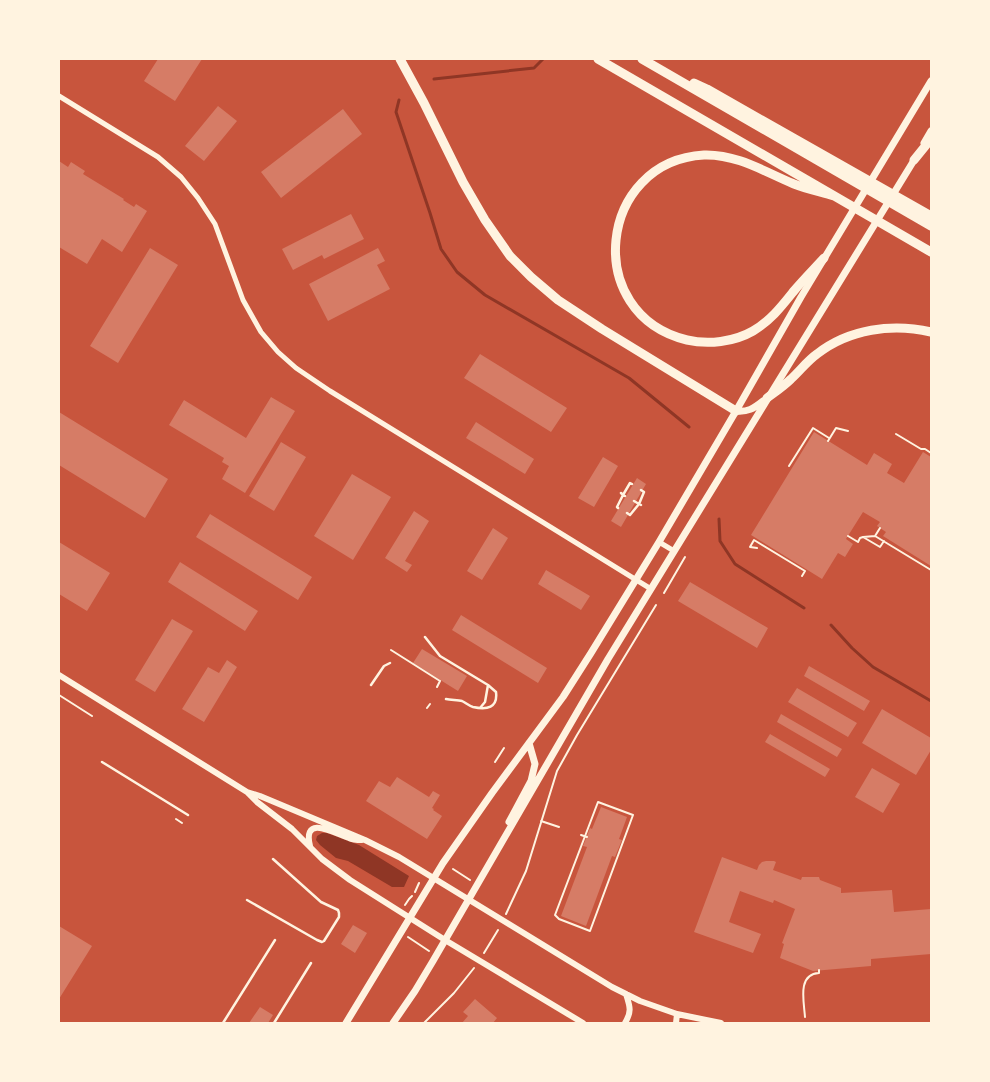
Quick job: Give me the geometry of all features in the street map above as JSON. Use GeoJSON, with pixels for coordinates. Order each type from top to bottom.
{"type":"FeatureCollection","features":[{"type":"Feature","properties":{"kind":"highway"},"geometry":{"type":"LineString","coordinates":[[400,59],[463,182],[485,220],[510,256],[558,300],[736,411]]}},
{"type":"Feature","properties":{"kind":"highway"},"geometry":{"type":"LineString","coordinates":[[598,59],[931,252]]}},
{"type":"Feature","properties":{"kind":"highway"},"geometry":{"type":"LineString","coordinates":[[642,59],[931,226]]}},
{"type":"Feature","properties":{"kind":"highway"},"geometry":{"type":"LineString","coordinates":[[655,66],[706,88],[931,216]]}},
{"type":"Feature","properties":{"kind":"highway"},"geometry":{"type":"LineString","coordinates":[[912,163],[931,139]]}},
{"type":"Feature","properties":{"kind":"highway"},"geometry":{"type":"LineString","coordinates":[[824,258],[780,309],[768,321],[752,332],[719,342],[698,342],[677,337],[654,326],[638,312],[627,297],[619,278],[615,243],[618,225],[626,204],[639,186],[652,174],[668,164],[688,157],[706,155],[725,157],[753,164],[795,184],[834,196]]}},
{"type":"Feature","properties":{"kind":"highway"},"geometry":{"type":"LineString","coordinates":[[767,398],[790,380],[817,354],[846,338],[867,331],[886,328],[909,328],[931,332]]}},
{"type":"Feature","properties":{"kind":"main road"},"geometry":{"type":"LineString","coordinates":[[346,1023],[443,863],[582,668],[659,542],[824,258],[931,81]]}},
{"type":"Feature","properties":{"kind":"main road"},"geometry":{"type":"LineString","coordinates":[[393,1023],[415,991],[469,900],[608,659],[931,131]]}},
{"type":"Feature","properties":{"kind":"main road"},"geometry":{"type":"LineString","coordinates":[[736,411],[745,412],[756,407],[767,398]]}},
{"type":"Feature","properties":{"kind":"main road"},"geometry":{"type":"LineString","coordinates":[[494,855],[512,814],[531,781],[535,764],[529,743]]}},
{"type":"Feature","properties":{"kind":"street"},"geometry":{"type":"LineString","coordinates":[[59,96],[151,153],[181,177],[198,198],[214,224],[243,300],[261,332],[278,352],[296,368],[330,391],[651,589]]}},
{"type":"Feature","properties":{"kind":"street"},"geometry":{"type":"LineString","coordinates":[[659,542],[674,551]]}},
{"type":"Feature","properties":{"kind":"street"},"geometry":{"type":"LineString","coordinates":[[59,675],[247,792],[292,829],[322,859],[350,880],[582,1023]]}},
{"type":"Feature","properties":{"kind":"street"},"geometry":{"type":"LineString","coordinates":[[247,792],[365,840],[399,857],[612,987],[640,1001],[677,1014],[722,1023]]}},
{"type":"Feature","properties":{"kind":"street"},"geometry":{"type":"LineString","coordinates":[[310,846],[308,836],[311,830],[317,827],[352,839],[365,840]]}},
{"type":"Feature","properties":{"kind":"street"},"geometry":{"type":"LineString","coordinates":[[625,1023],[630,1014],[626,994]]}},
{"type":"Feature","properties":{"kind":"street"},"geometry":{"type":"LineString","coordinates":[[676,1023],[677,1014]]}},
{"type":"Feature","properties":{"kind":"lane"},"geometry":{"type":"LineString","coordinates":[[618,508],[616,507],[630,483],[632,484]]}},
{"type":"Feature","properties":{"kind":"lane"},"geometry":{"type":"LineString","coordinates":[[627,513],[630,515],[640,505],[644,492],[641,490]]}},
{"type":"Feature","properties":{"kind":"lane"},"geometry":{"type":"LineString","coordinates":[[634,501],[640,505]]}},
{"type":"Feature","properties":{"kind":"lane"},"geometry":{"type":"LineString","coordinates":[[425,637],[440,656],[488,685],[496,692],[497,698],[494,704],[488,708],[471,707],[462,701],[446,699]]}},
{"type":"Feature","properties":{"kind":"lane"},"geometry":{"type":"LineString","coordinates":[[371,685],[384,666],[390,663]]}},
{"type":"Feature","properties":{"kind":"lane"},"geometry":{"type":"LineString","coordinates":[[480,708],[485,702],[488,685]]}},
{"type":"Feature","properties":{"kind":"lane"},"geometry":{"type":"LineString","coordinates":[[102,762],[188,816]]}},
{"type":"Feature","properties":{"kind":"lane"},"geometry":{"type":"LineString","coordinates":[[247,900],[317,940],[324,941],[339,917],[338,910],[321,902],[273,859]]}},
{"type":"Feature","properties":{"kind":"lane"},"geometry":{"type":"LineString","coordinates":[[223,1023],[275,940]]}},
{"type":"Feature","properties":{"kind":"lane"},"geometry":{"type":"LineString","coordinates":[[274,1023],[311,963]]}},
{"type":"Feature","properties":{"kind":"path"},"geometry":{"type":"LineString","coordinates":[[790,466],[813,428],[829,440],[836,428],[848,431]]}},
{"type":"Feature","properties":{"kind":"path"},"geometry":{"type":"LineString","coordinates":[[896,434],[920,449],[925,449],[931,453]]}},
{"type":"Feature","properties":{"kind":"path"},"geometry":{"type":"LineString","coordinates":[[876,536],[880,528]]}},
{"type":"Feature","properties":{"kind":"path"},"geometry":{"type":"LineString","coordinates":[[848,536],[858,542],[860,538],[876,536],[931,570]]}},
{"type":"Feature","properties":{"kind":"path"},"geometry":{"type":"LineString","coordinates":[[863,537],[880,547],[884,541]]}},
{"type":"Feature","properties":{"kind":"path"},"geometry":{"type":"LineString","coordinates":[[757,548],[750,547],[754,540],[805,571],[802,576]]}},
{"type":"Feature","properties":{"kind":"path"},"geometry":{"type":"LineString","coordinates":[[664,592],[685,557]]}},
{"type":"Feature","properties":{"kind":"path"},"geometry":{"type":"LineString","coordinates":[[506,914],[526,871],[557,771],[656,605]]}},
{"type":"Feature","properties":{"kind":"path"},"geometry":{"type":"LineString","coordinates":[[391,650],[440,681],[437,687]]}},
{"type":"Feature","properties":{"kind":"path"},"geometry":{"type":"LineString","coordinates":[[59,696],[92,716]]}},
{"type":"Feature","properties":{"kind":"path"},"geometry":{"type":"LineString","coordinates":[[428,708],[430,704]]}},
{"type":"Feature","properties":{"kind":"path"},"geometry":{"type":"LineString","coordinates":[[495,762],[504,748]]}},
{"type":"Feature","properties":{"kind":"path"},"geometry":{"type":"LineString","coordinates":[[598,802],[633,815],[590,931],[559,919],[555,915],[586,836],[598,802]]}},
{"type":"Feature","properties":{"kind":"path"},"geometry":{"type":"LineString","coordinates":[[176,819],[182,823]]}},
{"type":"Feature","properties":{"kind":"path"},"geometry":{"type":"LineString","coordinates":[[541,821],[559,827]]}},
{"type":"Feature","properties":{"kind":"path"},"geometry":{"type":"LineString","coordinates":[[581,835],[586,836]]}},
{"type":"Feature","properties":{"kind":"path"},"geometry":{"type":"LineString","coordinates":[[453,869],[472,882]]}},
{"type":"Feature","properties":{"kind":"path"},"geometry":{"type":"LineString","coordinates":[[405,905],[414,895],[419,883]]}},
{"type":"Feature","properties":{"kind":"path"},"geometry":{"type":"LineString","coordinates":[[484,953],[498,930]]}},
{"type":"Feature","properties":{"kind":"path"},"geometry":{"type":"LineString","coordinates":[[408,937],[430,951]]}},
{"type":"Feature","properties":{"kind":"path"},"geometry":{"type":"LineString","coordinates":[[424,1023],[454,993],[474,968]]}},
{"type":"Feature","properties":{"kind":"path"},"geometry":{"type":"LineString","coordinates":[[805,1017],[803,989],[806,979],[814,974],[819,974],[819,970]]}},
{"type":"Feature","properties":{"kind":"shaded area"},"geometry":{"type":"Polygon","coordinates":[[[327,833],[359,845],[409,876],[404,887],[392,887],[348,861],[336,858],[316,840],[317,836],[327,833]]]}},
{"type":"Feature","properties":{"kind":"building"},"geometry":{"type":"Polygon","coordinates":[[[158,59],[202,59],[175,101],[144,81],[158,59]]]}},
{"type":"Feature","properties":{"kind":"building"},"geometry":{"type":"Polygon","coordinates":[[[218,106],[237,121],[204,161],[185,146],[218,106]]]}},
{"type":"Feature","properties":{"kind":"building"},"geometry":{"type":"Polygon","coordinates":[[[343,109],[362,134],[281,198],[261,172],[343,109]]]}},
{"type":"Feature","properties":{"kind":"building"},"geometry":{"type":"Polygon","coordinates":[[[59,161],[68,167],[71,162],[85,171],[83,174],[123,200],[134,207],[136,204],[147,211],[122,252],[102,239],[87,264],[59,247],[59,161]]]}},
{"type":"Feature","properties":{"kind":"building"},"geometry":{"type":"Polygon","coordinates":[[[351,214],[364,239],[324,259],[322,255],[293,270],[282,249],[351,214]]]}},
{"type":"Feature","properties":{"kind":"building"},"geometry":{"type":"Polygon","coordinates":[[[150,248],[178,265],[118,363],[90,346],[150,248]]]}},
{"type":"Feature","properties":{"kind":"building"},"geometry":{"type":"Polygon","coordinates":[[[378,248],[385,261],[377,265],[390,289],[328,321],[309,284],[378,248]]]}},
{"type":"Feature","properties":{"kind":"building"},"geometry":{"type":"Polygon","coordinates":[[[480,354],[567,408],[551,432],[464,378],[480,354]]]}},
{"type":"Feature","properties":{"kind":"building"},"geometry":{"type":"Polygon","coordinates":[[[271,397],[295,411],[245,493],[222,479],[229,466],[222,462],[224,458],[169,425],[184,400],[246,438],[271,397]]]}},
{"type":"Feature","properties":{"kind":"building"},"geometry":{"type":"Polygon","coordinates":[[[59,412],[168,479],[145,518],[59,465],[59,412]]]}},
{"type":"Feature","properties":{"kind":"building"},"geometry":{"type":"Polygon","coordinates":[[[476,422],[534,459],[525,474],[466,438],[476,422]]]}},
{"type":"Feature","properties":{"kind":"building"},"geometry":{"type":"Polygon","coordinates":[[[814,432],[867,465],[874,453],[892,464],[887,473],[904,483],[923,452],[931,457],[931,566],[883,536],[886,532],[877,526],[880,522],[863,512],[846,539],[853,544],[845,557],[838,553],[822,579],[751,535],[814,432]]]}},
{"type":"Feature","properties":{"kind":"building"},"geometry":{"type":"Polygon","coordinates":[[[281,442],[306,457],[274,511],[249,496],[281,442]]]}},
{"type":"Feature","properties":{"kind":"building"},"geometry":{"type":"Polygon","coordinates":[[[603,457],[618,466],[594,507],[578,498],[603,457]]]}},
{"type":"Feature","properties":{"kind":"building"},"geometry":{"type":"Polygon","coordinates":[[[352,474],[391,497],[353,560],[314,536],[352,474]]]}},
{"type":"Feature","properties":{"kind":"building"},"geometry":{"type":"Polygon","coordinates":[[[637,478],[646,484],[621,527],[611,521],[637,478]]]}},
{"type":"Feature","properties":{"kind":"building"},"geometry":{"type":"Polygon","coordinates":[[[414,511],[429,521],[405,561],[412,565],[407,572],[385,558],[414,511]]]}},
{"type":"Feature","properties":{"kind":"building"},"geometry":{"type":"Polygon","coordinates":[[[210,514],[312,577],[298,600],[196,537],[210,514]]]}},
{"type":"Feature","properties":{"kind":"building"},"geometry":{"type":"Polygon","coordinates":[[[493,528],[508,538],[482,580],[467,571],[493,528]]]}},
{"type":"Feature","properties":{"kind":"building"},"geometry":{"type":"Polygon","coordinates":[[[59,542],[110,573],[87,611],[59,594],[59,542]]]}},
{"type":"Feature","properties":{"kind":"building"},"geometry":{"type":"Polygon","coordinates":[[[180,562],[258,611],[245,631],[168,582],[180,562]]]}},
{"type":"Feature","properties":{"kind":"building"},"geometry":{"type":"Polygon","coordinates":[[[546,570],[590,596],[581,610],[538,584],[546,570]]]}},
{"type":"Feature","properties":{"kind":"building"},"geometry":{"type":"Polygon","coordinates":[[[690,582],[768,628],[757,648],[678,601],[690,582]]]}},
{"type":"Feature","properties":{"kind":"building"},"geometry":{"type":"Polygon","coordinates":[[[461,615],[547,668],[538,683],[452,630],[461,615]]]}},
{"type":"Feature","properties":{"kind":"building"},"geometry":{"type":"Polygon","coordinates":[[[172,619],[193,631],[155,692],[135,680],[172,619]]]}},
{"type":"Feature","properties":{"kind":"building"},"geometry":{"type":"Polygon","coordinates":[[[422,649],[467,676],[458,691],[413,663],[422,649]]]}},
{"type":"Feature","properties":{"kind":"building"},"geometry":{"type":"Polygon","coordinates":[[[227,660],[237,667],[204,722],[182,709],[208,667],[219,673],[227,660]]]}},
{"type":"Feature","properties":{"kind":"building"},"geometry":{"type":"Polygon","coordinates":[[[809,666],[870,701],[864,711],[804,676],[809,666]]]}},
{"type":"Feature","properties":{"kind":"building"},"geometry":{"type":"Polygon","coordinates":[[[797,688],[857,723],[848,737],[788,702],[797,688]]]}},
{"type":"Feature","properties":{"kind":"building"},"geometry":{"type":"Polygon","coordinates":[[[882,709],[931,738],[931,750],[916,775],[862,743],[882,709]]]}},
{"type":"Feature","properties":{"kind":"building"},"geometry":{"type":"Polygon","coordinates":[[[781,714],[842,749],[837,757],[777,722],[781,714]]]}},
{"type":"Feature","properties":{"kind":"building"},"geometry":{"type":"Polygon","coordinates":[[[770,734],[830,769],[825,777],[765,742],[770,734]]]}},
{"type":"Feature","properties":{"kind":"building"},"geometry":{"type":"Polygon","coordinates":[[[872,768],[900,784],[883,813],[855,797],[872,768]]]}},
{"type":"Feature","properties":{"kind":"building"},"geometry":{"type":"Polygon","coordinates":[[[397,777],[429,797],[433,791],[440,795],[432,808],[442,816],[427,839],[366,801],[379,781],[390,787],[397,777]]]}},
{"type":"Feature","properties":{"kind":"building"},"geometry":{"type":"Polygon","coordinates":[[[601,807],[627,817],[619,839],[622,840],[615,857],[612,856],[586,926],[561,916],[587,847],[583,846],[601,807]]]}},
{"type":"Feature","properties":{"kind":"building"},"geometry":{"type":"Polygon","coordinates":[[[722,857],[757,870],[762,862],[774,861],[776,862],[773,870],[801,880],[802,877],[819,877],[820,880],[841,888],[841,893],[892,890],[894,912],[931,909],[931,954],[871,959],[871,966],[813,971],[780,958],[784,944],[782,943],[795,909],[774,900],[773,903],[740,891],[729,922],[761,934],[753,953],[694,932],[722,857]]]}},
{"type":"Feature","properties":{"kind":"building"},"geometry":{"type":"Polygon","coordinates":[[[353,925],[367,933],[355,953],[341,944],[353,925]]]}},
{"type":"Feature","properties":{"kind":"building"},"geometry":{"type":"Polygon","coordinates":[[[59,926],[92,946],[59,999],[59,926]]]}},
{"type":"Feature","properties":{"kind":"building"},"geometry":{"type":"Polygon","coordinates":[[[475,999],[497,1018],[493,1023],[462,1023],[468,1016],[463,1012],[475,999]]]}},
{"type":"Feature","properties":{"kind":"building"},"geometry":{"type":"Polygon","coordinates":[[[260,1007],[273,1015],[268,1023],[249,1023],[260,1007]]]}},
{"type":"Feature","properties":{"kind":"waterway"},"geometry":{"type":"LineString","coordinates":[[434,79],[534,68],[543,59]]}},
{"type":"Feature","properties":{"kind":"waterway"},"geometry":{"type":"LineString","coordinates":[[399,100],[396,112],[441,249],[457,272],[485,295],[629,378],[689,427]]}},
{"type":"Feature","properties":{"kind":"waterway"},"geometry":{"type":"LineString","coordinates":[[719,519],[720,541],[735,564],[804,608]]}},
{"type":"Feature","properties":{"kind":"waterway"},"geometry":{"type":"LineString","coordinates":[[831,625],[873,667],[931,701]]}}]}
